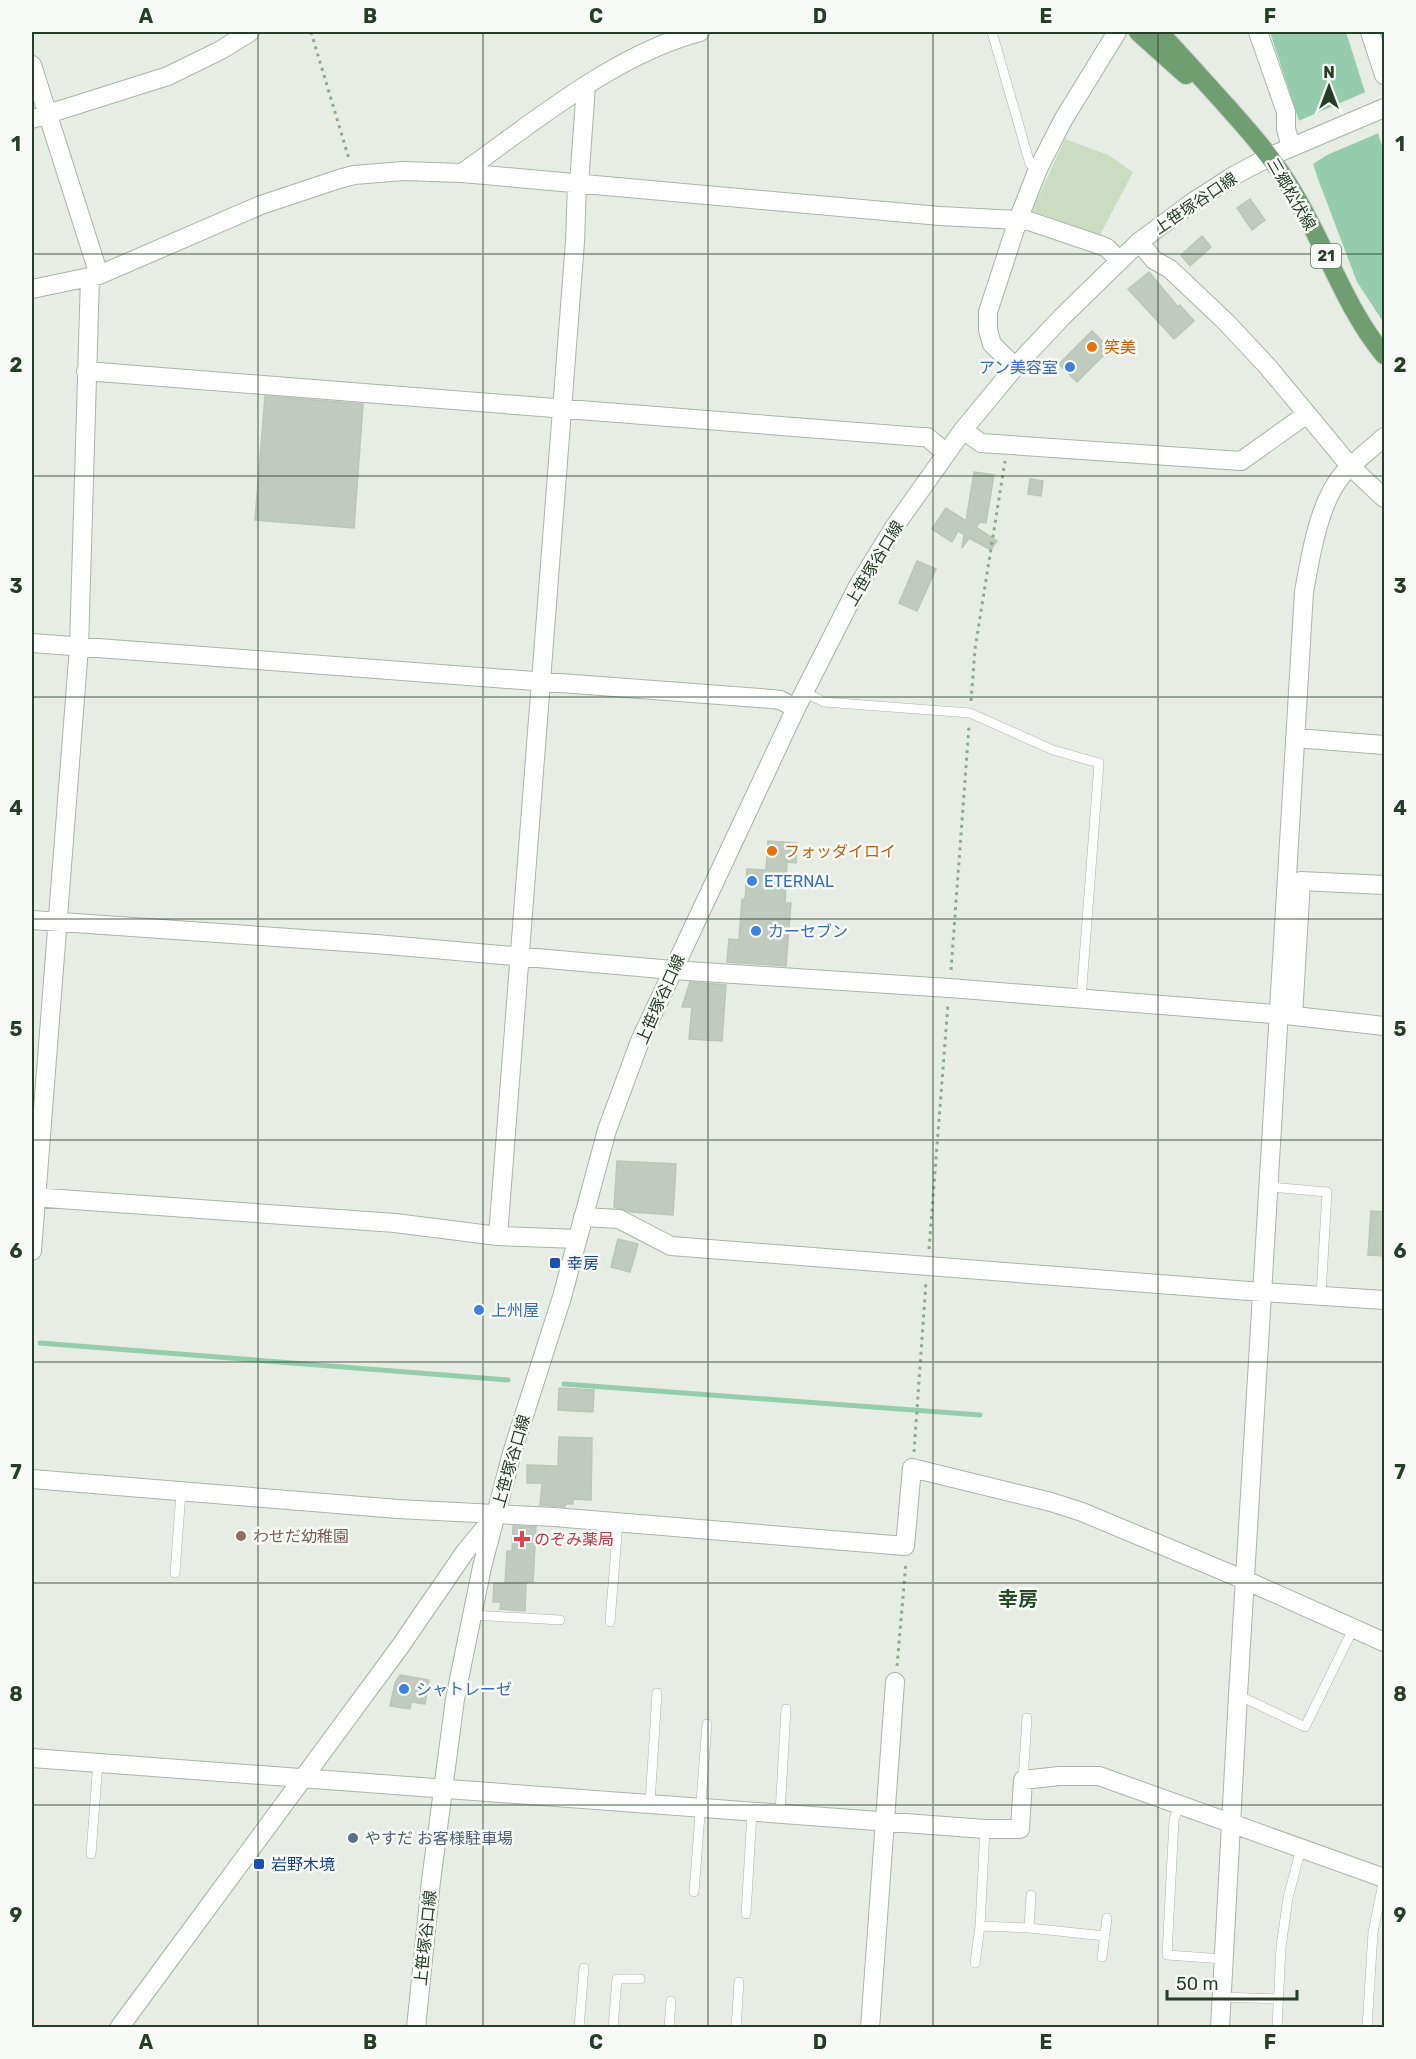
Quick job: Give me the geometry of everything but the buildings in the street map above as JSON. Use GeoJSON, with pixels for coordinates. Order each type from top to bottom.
{"type":"FeatureCollection","features":[{"type":"Feature","properties":{"kind":"main road","name":"三郷松伏線"},"geometry":{"type":"LineString","coordinates":[[1138,32],[1180,70],[1223,103]]}},
{"type":"Feature","properties":{"kind":"main road","name":"三郷松伏線"},"geometry":{"type":"LineString","coordinates":[[1159,32],[1271,156],[1311,224],[1346,297],[1384,355]]}},
{"type":"Feature","properties":{"kind":"street"},"geometry":{"type":"LineString","coordinates":[[39,117],[168,76],[221,50],[250,32]]}},
{"type":"Feature","properties":{"kind":"street"},"geometry":{"type":"LineString","coordinates":[[462,173],[586,86],[635,56],[668,37],[700,32]]}},
{"type":"Feature","properties":{"kind":"street"},"geometry":{"type":"LineString","coordinates":[[1015,367],[992,344],[988,330],[988,312],[1017,220],[1038,169],[1063,120],[1117,32]]}},
{"type":"Feature","properties":{"kind":"street"},"geometry":{"type":"LineString","coordinates":[[1258,32],[1286,112],[1287,129],[1296,145]]}},
{"type":"Feature","properties":{"kind":"street"},"geometry":{"type":"LineString","coordinates":[[1370,32],[1384,75]]}},
{"type":"Feature","properties":{"kind":"street"},"geometry":{"type":"LineString","coordinates":[[32,65],[39,117],[94,276],[86,371],[79,647],[34,1197],[32,1251]]}},
{"type":"Feature","properties":{"kind":"street"},"geometry":{"type":"LineString","coordinates":[[498,1236],[586,86]]}},
{"type":"Feature","properties":{"kind":"street","name":"上笹塚谷口線"},"geometry":{"type":"LineString","coordinates":[[416,2028],[442,1788],[455,1699],[472,1615],[512,1453],[549,1339],[607,1130],[640,1041],[800,700],[858,586],[895,526],[963,430],[1015,367],[1062,317],[1139,242],[1193,202],[1235,175],[1271,156],[1384,108]]}},
{"type":"Feature","properties":{"kind":"street"},"geometry":{"type":"LineString","coordinates":[[32,289],[94,276],[261,205],[354,175],[404,171],[462,173],[940,216],[1029,221],[1107,248],[1119,260]]}},
{"type":"Feature","properties":{"kind":"street"},"geometry":{"type":"LineString","coordinates":[[1139,242],[1154,260],[1170,269],[1227,323],[1268,367],[1350,466],[1384,498]]}},
{"type":"Feature","properties":{"kind":"street"},"geometry":{"type":"LineString","coordinates":[[86,371],[927,437],[946,453]]}},
{"type":"Feature","properties":{"kind":"street"},"geometry":{"type":"LineString","coordinates":[[963,430],[981,443],[1241,461],[1307,414]]}},
{"type":"Feature","properties":{"kind":"street"},"geometry":{"type":"LineString","coordinates":[[1220,2028],[1262,1292],[1292,911],[1295,738],[1304,592],[1310,554],[1333,488],[1350,466],[1384,438]]}},
{"type":"Feature","properties":{"kind":"street"},"geometry":{"type":"LineString","coordinates":[[32,643],[800,700]]}},
{"type":"Feature","properties":{"kind":"street"},"geometry":{"type":"LineString","coordinates":[[1295,738],[1384,745]]}},
{"type":"Feature","properties":{"kind":"street"},"geometry":{"type":"LineString","coordinates":[[1292,911],[1301,881],[1384,885]]}},
{"type":"Feature","properties":{"kind":"street"},"geometry":{"type":"LineString","coordinates":[[32,920],[364,943],[673,970],[949,988],[1285,1015],[1384,1026]]}},
{"type":"Feature","properties":{"kind":"street"},"geometry":{"type":"LineString","coordinates":[[34,1197],[395,1223],[498,1236],[577,1239]]}},
{"type":"Feature","properties":{"kind":"street"},"geometry":{"type":"LineString","coordinates":[[583,1217],[619,1219],[671,1246],[1384,1300]]}},
{"type":"Feature","properties":{"kind":"street"},"geometry":{"type":"LineString","coordinates":[[32,1479],[398,1509],[496,1514],[905,1546],[912,1468],[1051,1502],[1082,1512],[1245,1580],[1384,1642]]}},
{"type":"Feature","properties":{"kind":"street"},"geometry":{"type":"LineString","coordinates":[[119,2028],[399,1648],[465,1552],[496,1514]]}},
{"type":"Feature","properties":{"kind":"street"},"geometry":{"type":"LineString","coordinates":[[870,2028],[895,1682]]}},
{"type":"Feature","properties":{"kind":"street"},"geometry":{"type":"LineString","coordinates":[[32,1758],[985,1829],[1020,1829],[1023,1780],[1080,1775],[1099,1776],[1384,1878]]}},
{"type":"Feature","properties":{"kind":"lane"},"geometry":{"type":"LineString","coordinates":[[992,32],[1030,164],[1038,169]]}},
{"type":"Feature","properties":{"kind":"lane"},"geometry":{"type":"LineString","coordinates":[[800,700],[969,713],[1053,750],[1099,763],[1081,999]]}},
{"type":"Feature","properties":{"kind":"lane"},"geometry":{"type":"LineString","coordinates":[[1269,1187],[1327,1192],[1321,1295]]}},
{"type":"Feature","properties":{"kind":"lane"},"geometry":{"type":"LineString","coordinates":[[175,1573],[182,1492]]}},
{"type":"Feature","properties":{"kind":"lane"},"geometry":{"type":"LineString","coordinates":[[610,1622],[618,1523]]}},
{"type":"Feature","properties":{"kind":"lane"},"geometry":{"type":"LineString","coordinates":[[472,1615],[560,1620]]}},
{"type":"Feature","properties":{"kind":"lane"},"geometry":{"type":"LineString","coordinates":[[1238,1695],[1305,1727],[1354,1627]]}},
{"type":"Feature","properties":{"kind":"lane"},"geometry":{"type":"LineString","coordinates":[[650,1803],[657,1693]]}},
{"type":"Feature","properties":{"kind":"lane"},"geometry":{"type":"LineString","coordinates":[[780,1814],[786,1709]]}},
{"type":"Feature","properties":{"kind":"lane"},"geometry":{"type":"LineString","coordinates":[[1023,1780],[1027,1718]]}},
{"type":"Feature","properties":{"kind":"lane"},"geometry":{"type":"LineString","coordinates":[[694,1892],[707,1724]]}},
{"type":"Feature","properties":{"kind":"lane"},"geometry":{"type":"LineString","coordinates":[[91,1854],[98,1762]]}},
{"type":"Feature","properties":{"kind":"lane"},"geometry":{"type":"LineString","coordinates":[[1179,1805],[1174,1820],[1167,1955],[1224,1959]]}},
{"type":"Feature","properties":{"kind":"lane"},"geometry":{"type":"LineString","coordinates":[[746,1914],[752,1812]]}},
{"type":"Feature","properties":{"kind":"lane"},"geometry":{"type":"LineString","coordinates":[[975,1963],[980,1926],[985,1829]]}},
{"type":"Feature","properties":{"kind":"lane"},"geometry":{"type":"LineString","coordinates":[[1277,2028],[1281,1947],[1288,1898],[1301,1848]]}},
{"type":"Feature","properties":{"kind":"lane"},"geometry":{"type":"LineString","coordinates":[[1367,2028],[1373,1932],[1384,1878]]}},
{"type":"Feature","properties":{"kind":"lane"},"geometry":{"type":"LineString","coordinates":[[1029,1928],[1031,1895]]}},
{"type":"Feature","properties":{"kind":"lane"},"geometry":{"type":"LineString","coordinates":[[1102,1957],[1107,1918]]}},
{"type":"Feature","properties":{"kind":"lane"},"geometry":{"type":"LineString","coordinates":[[980,1926],[1029,1928],[1105,1936]]}},
{"type":"Feature","properties":{"kind":"lane"},"geometry":{"type":"LineString","coordinates":[[579,2028],[584,1968]]}},
{"type":"Feature","properties":{"kind":"lane"},"geometry":{"type":"LineString","coordinates":[[613,2028],[616,1979],[640,1979]]}},
{"type":"Feature","properties":{"kind":"lane"},"geometry":{"type":"LineString","coordinates":[[736,2028],[739,1982]]}},
{"type":"Feature","properties":{"kind":"lane"},"geometry":{"type":"LineString","coordinates":[[1222,1997],[1278,1999]]}},
{"type":"Feature","properties":{"kind":"lane"},"geometry":{"type":"LineString","coordinates":[[669,2028],[671,2001]]}},
{"type":"Feature","properties":{"kind":"path"},"geometry":{"type":"LineString","coordinates":[[310,32],[354,175]]}},
{"type":"Feature","properties":{"kind":"path"},"geometry":{"type":"LineString","coordinates":[[912,1468],[975,649],[1008,445]]}},
{"type":"Feature","properties":{"kind":"path"},"geometry":{"type":"LineString","coordinates":[[895,1682],[905,1546]]}},
{"type":"Feature","properties":{"kind":"shaded area"},"geometry":{"type":"Polygon","coordinates":[[[1270,32],[1346,32],[1384,152],[1384,323],[1357,282],[1318,179],[1270,32]]]}},
{"type":"Feature","properties":{"kind":"shaded area"},"geometry":{"type":"Polygon","coordinates":[[[1065,139],[1108,155],[1133,172],[1100,235],[1032,211],[1065,139]]]}},
{"type":"Feature","properties":{"kind":"pier"},"geometry":{"type":"Polygon","coordinates":[[[1368,91],[1381,132],[1327,155],[1310,166],[1296,122],[1368,91]]]}},
{"type":"Feature","properties":{"kind":"waterway"},"geometry":{"type":"LineString","coordinates":[[40,1343],[508,1380]]}},
{"type":"Feature","properties":{"kind":"waterway"},"geometry":{"type":"LineString","coordinates":[[564,1384],[980,1415]]}},
{"type":"Feature","properties":{"kind":"place","name":"笑美"},"geometry":{"type":"Point","coordinates":[1092,347]}},
{"type":"Feature","properties":{"kind":"place","name":"アン美容室"},"geometry":{"type":"Point","coordinates":[1070,367]}},
{"type":"Feature","properties":{"kind":"place","name":"フォッダイロイ"},"geometry":{"type":"Point","coordinates":[772,851]}},
{"type":"Feature","properties":{"kind":"place","name":"ETERNAL"},"geometry":{"type":"Point","coordinates":[752,881]}},
{"type":"Feature","properties":{"kind":"place","name":"カーセブン"},"geometry":{"type":"Point","coordinates":[756,931]}},
{"type":"Feature","properties":{"kind":"place","name":"幸房"},"geometry":{"type":"Point","coordinates":[555,1263]}},
{"type":"Feature","properties":{"kind":"place","name":"上州屋"},"geometry":{"type":"Point","coordinates":[479,1310]}},
{"type":"Feature","properties":{"kind":"place","name":"わせだ幼稚園"},"geometry":{"type":"Point","coordinates":[241,1536]}},
{"type":"Feature","properties":{"kind":"place","name":"のぞみ薬局"},"geometry":{"type":"Point","coordinates":[522,1539]}},
{"type":"Feature","properties":{"kind":"place","name":"シャトレーゼ"},"geometry":{"type":"Point","coordinates":[404,1689]}},
{"type":"Feature","properties":{"kind":"place","name":"やすだ お客様駐車場"},"geometry":{"type":"Point","coordinates":[353,1838]}},
{"type":"Feature","properties":{"kind":"place","name":"岩野木境"},"geometry":{"type":"Point","coordinates":[259,1864]}},
{"type":"Feature","properties":{"kind":"district","name":"幸房"},"geometry":{"type":"Point","coordinates":[1018,1599]}}]}
